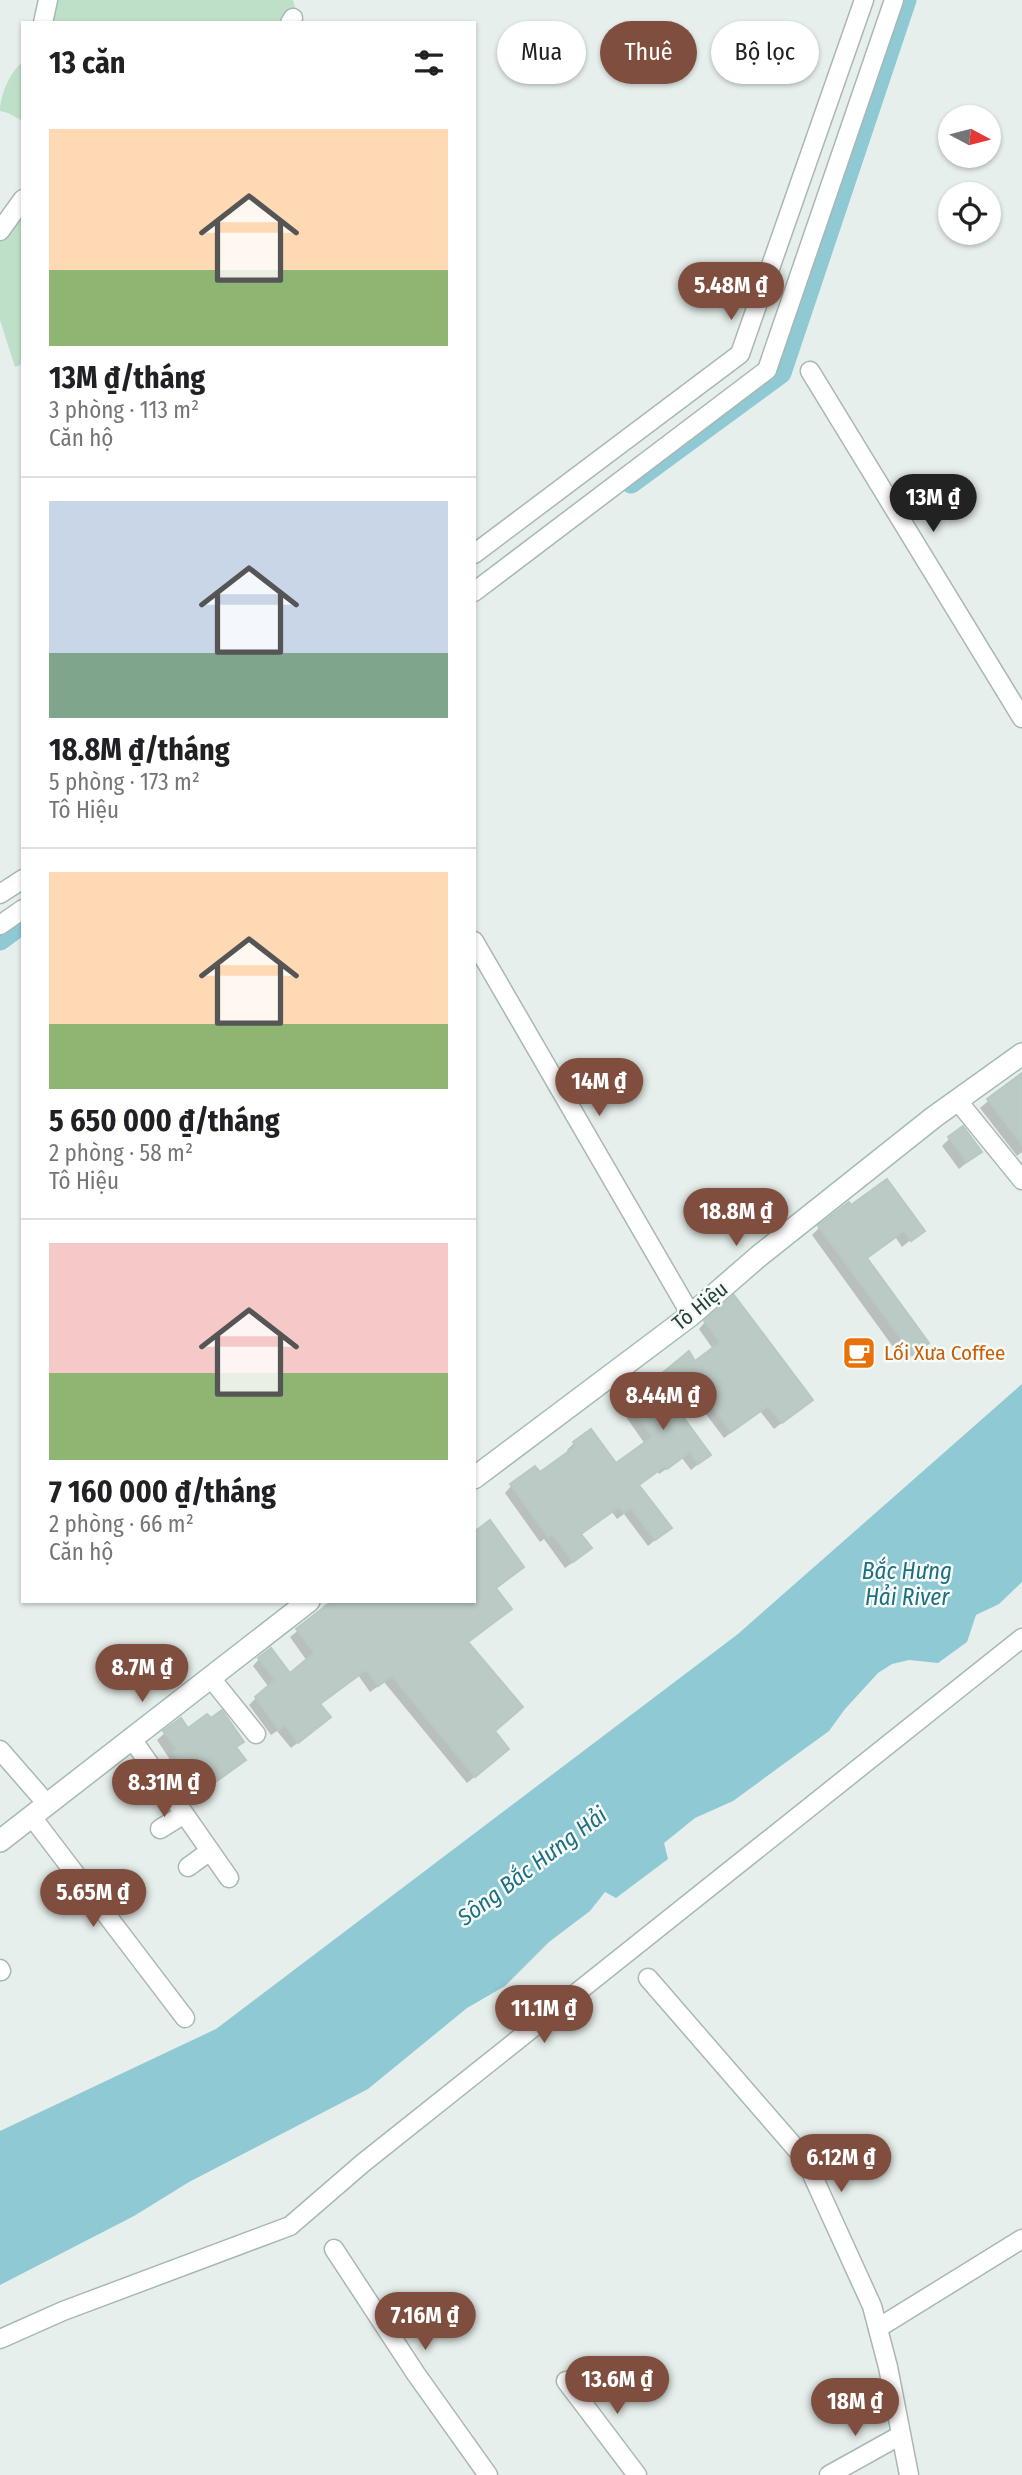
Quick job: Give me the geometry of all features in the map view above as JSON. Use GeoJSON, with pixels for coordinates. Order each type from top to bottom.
{"type":"FeatureCollection","features":[{"type":"Feature","properties":{"kind":"main road","name":"Tô Hiệu"},"geometry":{"type":"LineString","coordinates":[[476,1476],[691,1315],[759,1256],[957,1100],[1022,1054]]}},
{"type":"Feature","properties":{"kind":"main road"},"geometry":{"type":"LineString","coordinates":[[0,1841],[306,1603]]}},
{"type":"Feature","properties":{"kind":"street"},"geometry":{"type":"LineString","coordinates":[[43,21],[48,0]]}},
{"type":"Feature","properties":{"kind":"street"},"geometry":{"type":"LineString","coordinates":[[476,552],[740,354],[864,0]]}},
{"type":"Feature","properties":{"kind":"street"},"geometry":{"type":"LineString","coordinates":[[476,590],[767,370],[894,0]]}},
{"type":"Feature","properties":{"kind":"street"},"geometry":{"type":"LineString","coordinates":[[0,231],[21,202]]}},
{"type":"Feature","properties":{"kind":"street"},"geometry":{"type":"LineString","coordinates":[[810,371],[1022,718]]}},
{"type":"Feature","properties":{"kind":"street"},"geometry":{"type":"LineString","coordinates":[[0,894],[21,879]]}},
{"type":"Feature","properties":{"kind":"street"},"geometry":{"type":"LineString","coordinates":[[0,925],[21,910]]}},
{"type":"Feature","properties":{"kind":"street"},"geometry":{"type":"LineString","coordinates":[[476,944],[691,1315]]}},
{"type":"Feature","properties":{"kind":"street"},"geometry":{"type":"LineString","coordinates":[[957,1100],[1022,1180]]}},
{"type":"Feature","properties":{"kind":"street"},"geometry":{"type":"LineString","coordinates":[[0,2339],[64,2311],[290,2226],[363,2163],[1022,1638]]}},
{"type":"Feature","properties":{"kind":"street"},"geometry":{"type":"LineString","coordinates":[[210,1677],[256,1734]]}},
{"type":"Feature","properties":{"kind":"street"},"geometry":{"type":"LineString","coordinates":[[132,1739],[229,1878]]}},
{"type":"Feature","properties":{"kind":"street"},"geometry":{"type":"LineString","coordinates":[[0,1750],[185,2018]]}},
{"type":"Feature","properties":{"kind":"street"},"geometry":{"type":"LineString","coordinates":[[160,1829],[184,1814]]}},
{"type":"Feature","properties":{"kind":"street"},"geometry":{"type":"LineString","coordinates":[[188,1867],[210,1851]]}},
{"type":"Feature","properties":{"kind":"street"},"geometry":{"type":"LineString","coordinates":[[648,1978],[805,2159],[872,2306],[888,2367],[909,2475]]}},
{"type":"Feature","properties":{"kind":"street"},"geometry":{"type":"LineString","coordinates":[[878,2328],[1022,2239]]}},
{"type":"Feature","properties":{"kind":"street"},"geometry":{"type":"LineString","coordinates":[[334,2249],[416,2374],[488,2475]]}},
{"type":"Feature","properties":{"kind":"street"},"geometry":{"type":"LineString","coordinates":[[566,2381],[637,2475]]}},
{"type":"Feature","properties":{"kind":"street"},"geometry":{"type":"LineString","coordinates":[[829,2475],[901,2435]]}},
{"type":"Feature","properties":{"kind":"green space"},"geometry":{"type":"Polygon","coordinates":[[[48,0],[293,0],[299,21],[42,21],[48,0]]]}},
{"type":"Feature","properties":{"kind":"green space"},"geometry":{"type":"Polygon","coordinates":[[[21,64],[21,120],[0,111],[7,84],[21,64]]]}},
{"type":"Feature","properties":{"kind":"green space"},"geometry":{"type":"Polygon","coordinates":[[[21,191],[21,365],[15,367],[0,320],[0,216],[21,191]]]}},
{"type":"Feature","properties":{"kind":"water","name":"Bắc Hưng Hải River"},"geometry":{"type":"Polygon","coordinates":[[[1022,1384],[1022,1582],[999,1604],[976,1615],[967,1642],[938,1663],[909,1660],[892,1664],[878,1673],[829,1731],[733,1801],[695,1818],[664,1843],[668,1859],[616,1898],[605,1892],[590,1911],[549,1942],[505,1986],[467,2008],[368,2089],[0,2285],[0,2131],[216,2029],[738,1634],[1022,1384]]]}},
{"type":"Feature","properties":{"kind":"building"},"geometry":{"type":"Polygon","coordinates":[[[1022,1073],[1022,1145],[987,1099],[1022,1073]]]}},
{"type":"Feature","properties":{"kind":"building"},"geometry":{"type":"Polygon","coordinates":[[[963,1126],[982,1152],[967,1162],[948,1137],[963,1126]]]}},
{"type":"Feature","properties":{"kind":"building"},"geometry":{"type":"Polygon","coordinates":[[[887,1179],[925,1231],[911,1241],[904,1231],[867,1258],[929,1343],[913,1355],[818,1226],[849,1202],[851,1205],[887,1179]]]}},
{"type":"Feature","properties":{"kind":"building"},"geometry":{"type":"Polygon","coordinates":[[[734,1295],[813,1400],[782,1423],[768,1406],[731,1432],[701,1391],[678,1410],[711,1455],[698,1464],[690,1452],[639,1485],[672,1528],[655,1540],[631,1508],[624,1513],[619,1507],[581,1534],[592,1548],[573,1562],[552,1534],[548,1537],[510,1484],[535,1466],[540,1472],[576,1446],[573,1442],[591,1429],[616,1463],[652,1437],[630,1406],[635,1402],[632,1398],[689,1351],[695,1361],[720,1342],[704,1321],[734,1295]]]}},
{"type":"Feature","properties":{"kind":"building"},"geometry":{"type":"Polygon","coordinates":[[[490,1520],[524,1567],[496,1588],[512,1609],[468,1642],[523,1707],[495,1731],[509,1749],[475,1777],[392,1676],[378,1686],[366,1670],[320,1704],[331,1717],[298,1743],[285,1725],[279,1730],[255,1697],[275,1680],[258,1658],[271,1648],[290,1673],[314,1653],[296,1629],[329,1603],[476,1603],[476,1530],[490,1520]]]}},
{"type":"Feature","properties":{"kind":"building"},"geometry":{"type":"Polygon","coordinates":[[[222,1710],[244,1742],[236,1747],[246,1760],[203,1791],[173,1752],[176,1749],[163,1731],[181,1718],[188,1728],[207,1714],[211,1718],[222,1710]]]}},
{"type":"Feature","properties":{"kind":"waterway"},"geometry":{"type":"LineString","coordinates":[[631,483],[781,373],[906,0]]}},
{"type":"Feature","properties":{"kind":"waterway"},"geometry":{"type":"LineString","coordinates":[[0,940],[21,924]]}},
{"type":"Feature","properties":{"kind":"place","name":"Lối Xưa Coffee"},"geometry":{"type":"Point","coordinates":[859,1353]}},
{"type":"Feature","properties":{"kind":"water label","name":"Sông Bắc Hưng Hải"},"geometry":{"type":"Point","coordinates":[532,1866]}}]}
